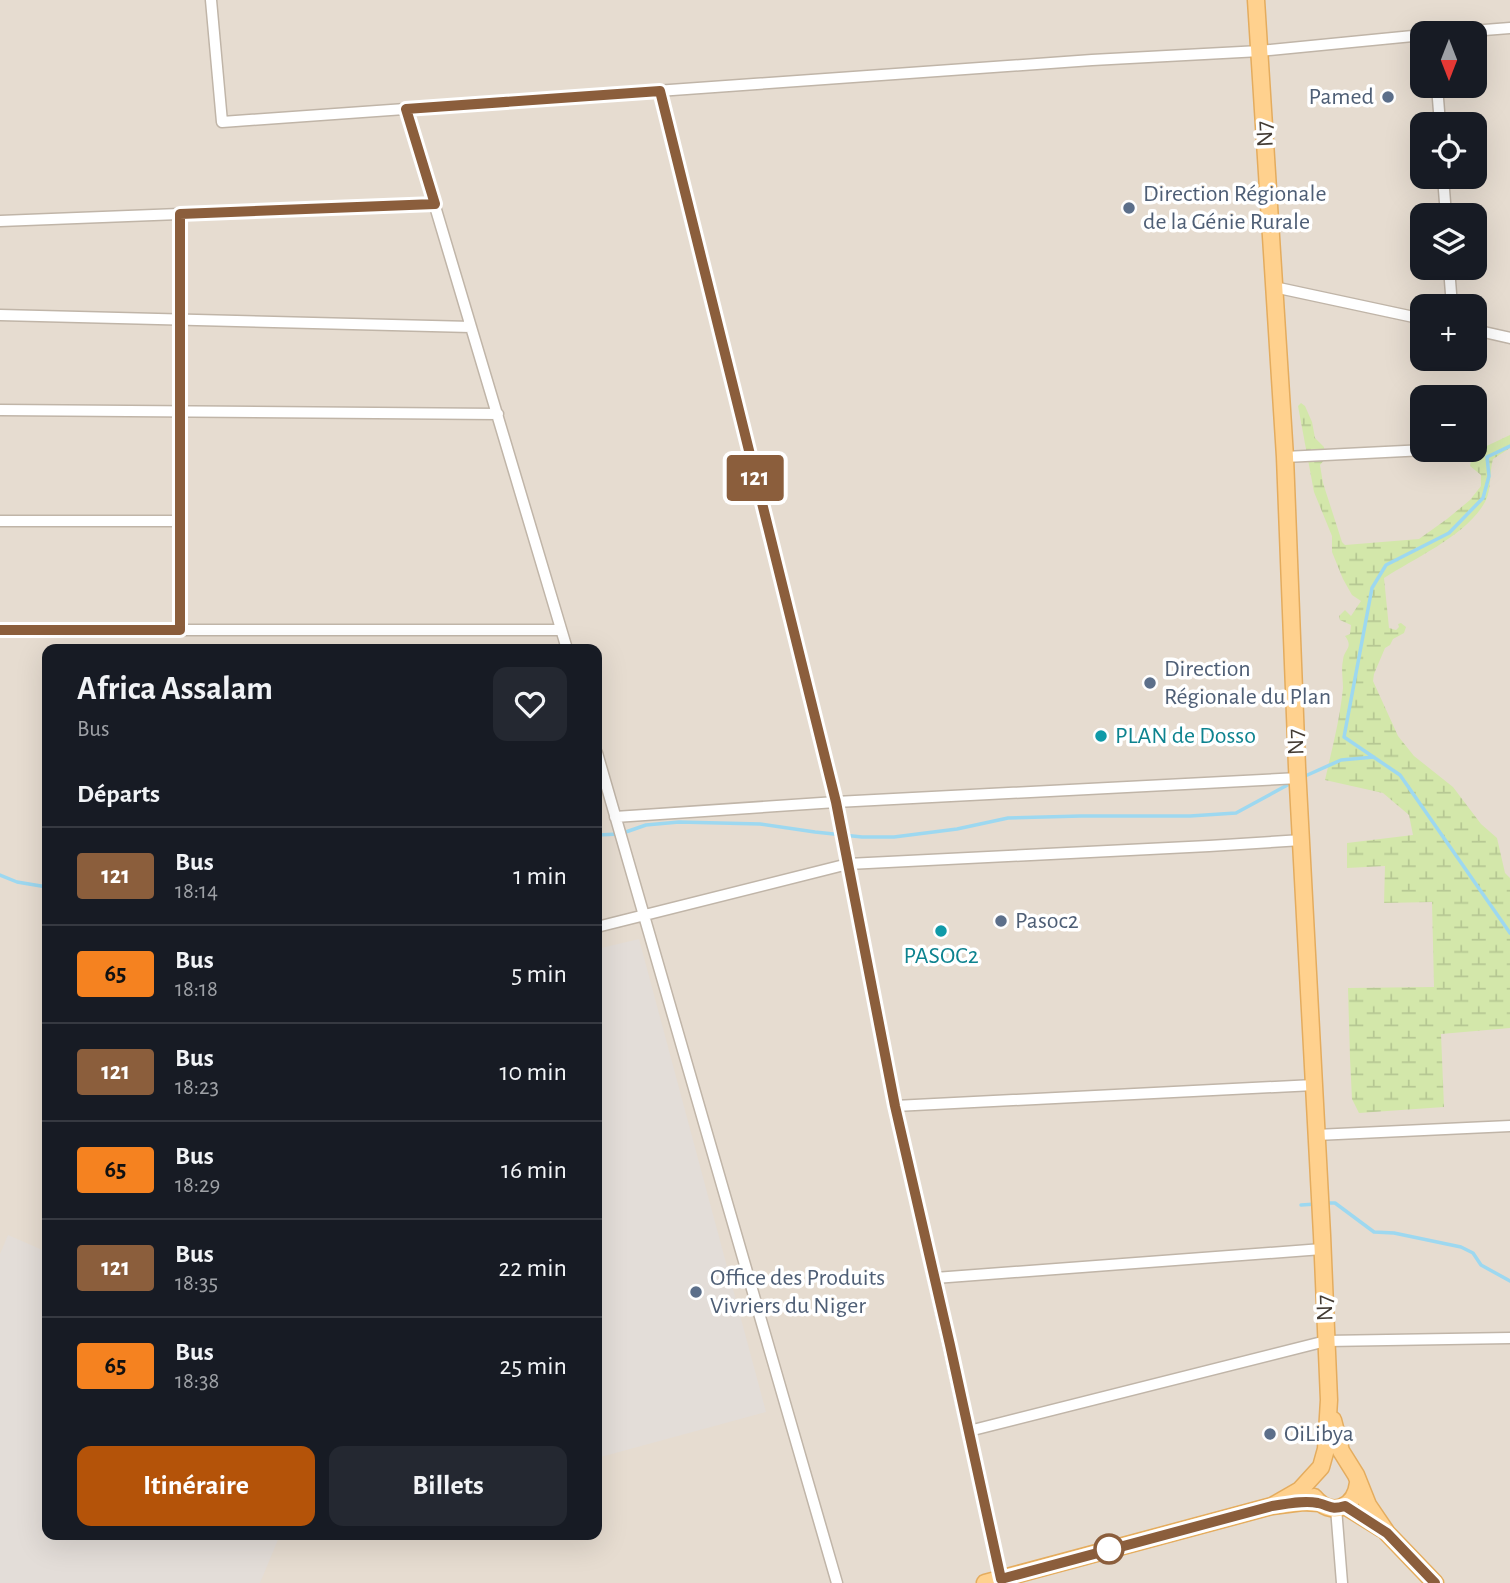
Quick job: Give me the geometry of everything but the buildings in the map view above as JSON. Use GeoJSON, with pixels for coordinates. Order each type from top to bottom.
{"type":"FeatureCollection","features":[{"type":"Feature","properties":{"kind":"main road","name":"N7"},"geometry":{"type":"LineString","coordinates":[[1256,0],[1285,457],[1297,767],[1329,1400]]}},
{"type":"Feature","properties":{"kind":"main road"},"geometry":{"type":"LineString","coordinates":[[1329,1400],[1337,1439],[1368,1505],[1387,1533],[1436,1583]]}},
{"type":"Feature","properties":{"kind":"main road"},"geometry":{"type":"LineString","coordinates":[[1319,1503],[1311,1487],[1326,1449],[1329,1400]]}},
{"type":"Feature","properties":{"kind":"main road"},"geometry":{"type":"LineString","coordinates":[[1272,1506],[1300,1490],[1317,1472],[1333,1462],[1350,1467]]}},
{"type":"Feature","properties":{"kind":"main road"},"geometry":{"type":"LineString","coordinates":[[1341,1507],[1352,1500],[1358,1483]]}},
{"type":"Feature","properties":{"kind":"main road"},"geometry":{"type":"LineString","coordinates":[[993,1581],[1272,1506],[1303,1502],[1341,1507],[1387,1533]]}},
{"type":"Feature","properties":{"kind":"street"},"geometry":{"type":"LineString","coordinates":[[211,0],[222,122],[1091,60],[1260,51],[1410,36]]}},
{"type":"Feature","properties":{"kind":"street"},"geometry":{"type":"LineString","coordinates":[[1488,30],[1510,28]]}},
{"type":"Feature","properties":{"kind":"street"},"geometry":{"type":"LineString","coordinates":[[660,91],[836,802],[895,1106],[969,1431],[993,1581]]}},
{"type":"Feature","properties":{"kind":"street"},"geometry":{"type":"LineString","coordinates":[[406,109],[565,644]]}},
{"type":"Feature","properties":{"kind":"street"},"geometry":{"type":"LineString","coordinates":[[0,221],[435,204]]}},
{"type":"Feature","properties":{"kind":"street"},"geometry":{"type":"LineString","coordinates":[[180,214],[180,630]]}},
{"type":"Feature","properties":{"kind":"street"},"geometry":{"type":"LineString","coordinates":[[1274,287],[1410,316]]}},
{"type":"Feature","properties":{"kind":"street"},"geometry":{"type":"LineString","coordinates":[[0,315],[471,327]]}},
{"type":"Feature","properties":{"kind":"street"},"geometry":{"type":"LineString","coordinates":[[1487,333],[1510,338]]}},
{"type":"Feature","properties":{"kind":"street"},"geometry":{"type":"LineString","coordinates":[[0,410],[498,414]]}},
{"type":"Feature","properties":{"kind":"street"},"geometry":{"type":"LineString","coordinates":[[1285,457],[1410,451]]}},
{"type":"Feature","properties":{"kind":"street"},"geometry":{"type":"LineString","coordinates":[[0,521],[180,521]]}},
{"type":"Feature","properties":{"kind":"street"},"geometry":{"type":"LineString","coordinates":[[0,630],[561,630]]}},
{"type":"Feature","properties":{"kind":"street"},"geometry":{"type":"LineString","coordinates":[[602,771],[837,1583]]}},
{"type":"Feature","properties":{"kind":"street"},"geometry":{"type":"LineString","coordinates":[[615,817],[836,802],[1299,778]]}},
{"type":"Feature","properties":{"kind":"street"},"geometry":{"type":"LineString","coordinates":[[602,926],[848,864],[1302,840]]}},
{"type":"Feature","properties":{"kind":"street"},"geometry":{"type":"LineString","coordinates":[[895,1106],[1314,1085]]}},
{"type":"Feature","properties":{"kind":"street"},"geometry":{"type":"LineString","coordinates":[[1317,1135],[1510,1126]]}},
{"type":"Feature","properties":{"kind":"street"},"geometry":{"type":"LineString","coordinates":[[934,1278],[1322,1249]]}},
{"type":"Feature","properties":{"kind":"street"},"geometry":{"type":"LineString","coordinates":[[969,1431],[1326,1341],[1510,1338]]}},
{"type":"Feature","properties":{"kind":"street"},"geometry":{"type":"LineString","coordinates":[[1341,1507],[1342,1583]]}},
{"type":"Feature","properties":{"kind":"shaded area"},"geometry":{"type":"Polygon","coordinates":[[[0,0],[1510,0],[1510,1583],[0,1583],[0,0]]]}},
{"type":"Feature","properties":{"kind":"shaded area"},"geometry":{"type":"Polygon","coordinates":[[[639,939],[766,1412],[602,1457],[602,948],[639,939]]]}},
{"type":"Feature","properties":{"kind":"shaded area"},"geometry":{"type":"Polygon","coordinates":[[[8,1235],[42,1250],[42,1540],[278,1540],[260,1583],[0,1583],[0,1254],[8,1235]]]}},
{"type":"Feature","properties":{"kind":"green space"},"geometry":{"type":"Polygon","coordinates":[[[1301,403],[1305,406],[1315,438],[1324,447],[1325,459],[1320,465],[1323,483],[1345,545],[1419,539],[1470,500],[1481,486],[1481,475],[1470,466],[1471,462],[1487,462],[1487,446],[1510,435],[1510,448],[1493,459],[1487,497],[1477,514],[1453,535],[1384,578],[1389,628],[1396,630],[1401,623],[1406,627],[1404,633],[1393,639],[1385,648],[1373,681],[1398,736],[1414,756],[1453,787],[1481,824],[1497,838],[1505,873],[1510,878],[1510,1028],[1441,1034],[1444,1107],[1359,1113],[1352,1099],[1348,988],[1434,987],[1432,902],[1384,903],[1385,866],[1347,868],[1347,843],[1413,835],[1409,815],[1383,793],[1325,780],[1342,700],[1342,663],[1349,646],[1345,636],[1350,634],[1351,625],[1340,620],[1339,616],[1345,610],[1351,616],[1361,601],[1352,595],[1332,552],[1332,536],[1314,492],[1298,406],[1301,403]]]}},
{"type":"Feature","properties":{"kind":"waterway"},"geometry":{"type":"LineString","coordinates":[[1510,446],[1487,457],[1489,476],[1483,498],[1449,533],[1386,565],[1372,588],[1344,737],[1400,775],[1510,933]]}},
{"type":"Feature","properties":{"kind":"waterway"},"geometry":{"type":"LineString","coordinates":[[1303,777],[1341,760],[1374,757]]}},
{"type":"Feature","properties":{"kind":"waterway"},"geometry":{"type":"LineString","coordinates":[[602,835],[620,834],[646,825],[679,822],[760,824],[862,837],[894,837],[957,829],[1008,818],[1236,813],[1293,782]]}},
{"type":"Feature","properties":{"kind":"waterway"},"geometry":{"type":"LineString","coordinates":[[0,875],[17,882],[42,886]]}},
{"type":"Feature","properties":{"kind":"waterway"},"geometry":{"type":"LineString","coordinates":[[1324,1203],[1335,1203],[1374,1232],[1394,1233],[1461,1247],[1473,1253],[1481,1265],[1510,1281]]}},
{"type":"Feature","properties":{"kind":"waterway"},"geometry":{"type":"LineString","coordinates":[[1301,1205],[1316,1204]]}},
{"type":"Feature","properties":{"kind":"bus line","name":"121"},"geometry":{"type":"LineString","coordinates":[[0,630],[180,630],[180,214],[435,204],[406,109],[660,91],[836,802],[895,1106],[1001,1579],[1272,1506],[1303,1502],[1336,1508],[1345,1506],[1387,1533],[1435,1583]]}},
{"type":"Feature","properties":{"kind":"place","name":"Pamed"},"geometry":{"type":"Point","coordinates":[1388,97]}},
{"type":"Feature","properties":{"kind":"place","name":"Direction Régionale de la Génie Rurale"},"geometry":{"type":"Point","coordinates":[1129,208]}},
{"type":"Feature","properties":{"kind":"place","name":"Direction Régionale du Plan"},"geometry":{"type":"Point","coordinates":[1150,683]}},
{"type":"Feature","properties":{"kind":"place","name":"PLAN de Dosso"},"geometry":{"type":"Point","coordinates":[1101,736]}},
{"type":"Feature","properties":{"kind":"place","name":"Pasoc2"},"geometry":{"type":"Point","coordinates":[1001,921]}},
{"type":"Feature","properties":{"kind":"place","name":"PASOC2"},"geometry":{"type":"Point","coordinates":[941,931]}},
{"type":"Feature","properties":{"kind":"place","name":"Office des Produits Vivriers du Niger"},"geometry":{"type":"Point","coordinates":[696,1292]}},
{"type":"Feature","properties":{"kind":"place","name":"OiLibya"},"geometry":{"type":"Point","coordinates":[1270,1434]}}]}
